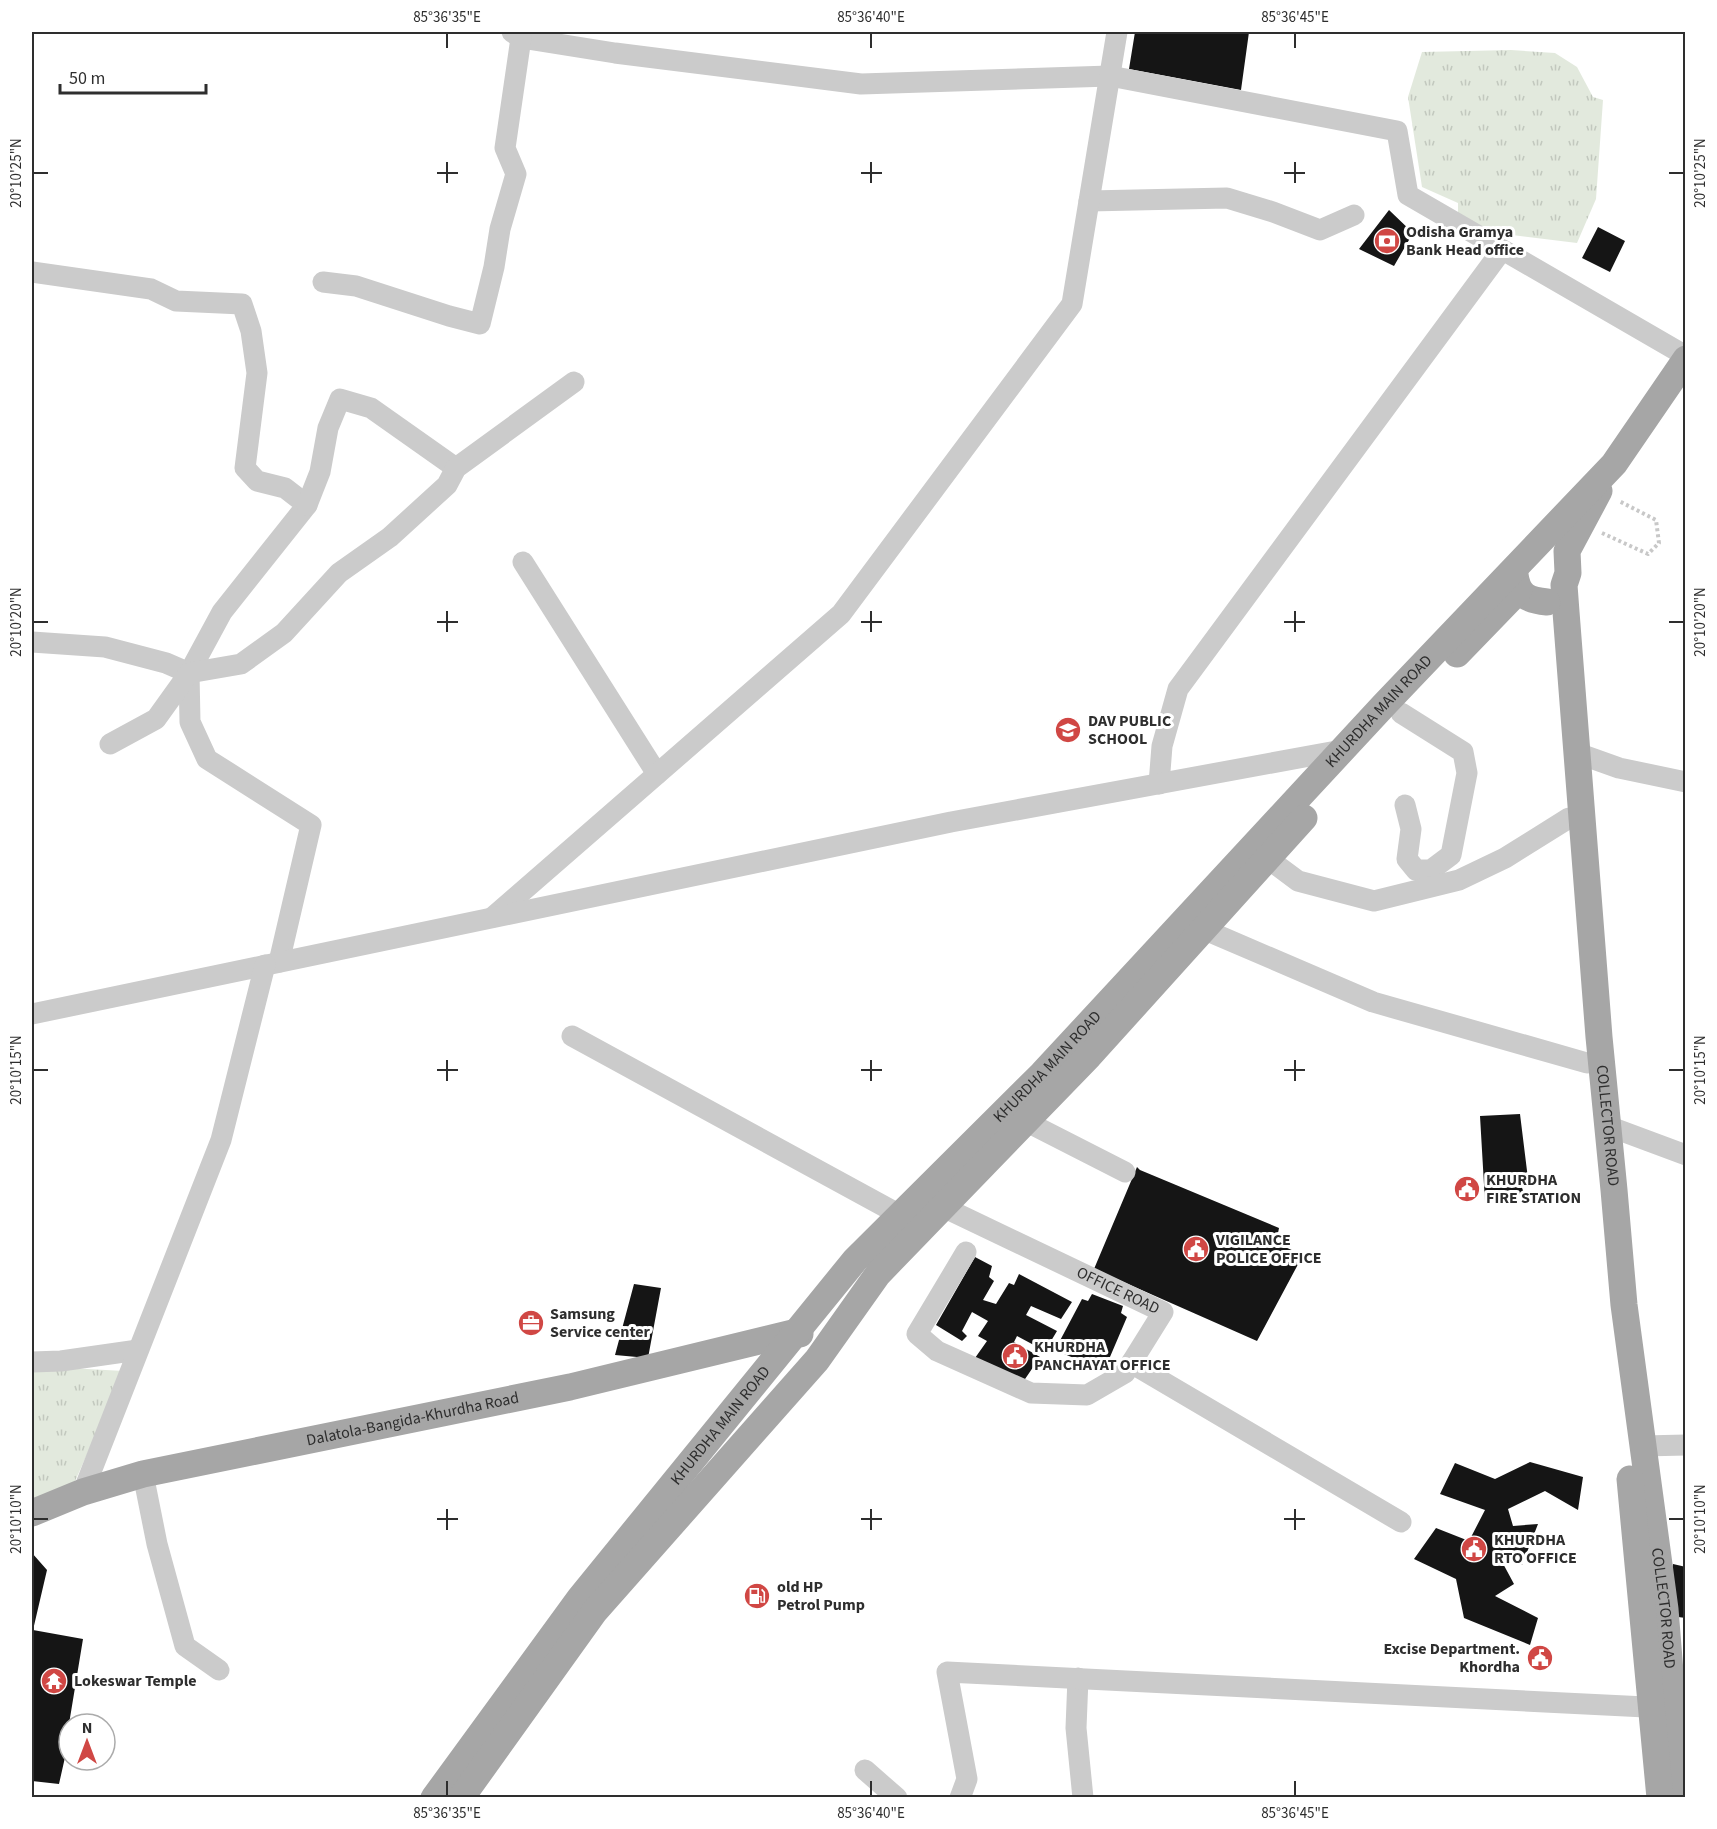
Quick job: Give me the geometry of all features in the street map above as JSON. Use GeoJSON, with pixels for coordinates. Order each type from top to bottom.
{"type":"FeatureCollection","features":[{"type":"Feature","properties":{"kind":"main road","name":"KHURDHA MAIN ROAD"},"geometry":{"type":"LineString","coordinates":[[434,1797],[580,1598],[855,1260],[1042,1074],[1518,562],[1614,464],[1686,357]]}},
{"type":"Feature","properties":{"kind":"main road","name":"COLLECTOR ROAD"},"geometry":{"type":"LineString","coordinates":[[1614,464],[1566,551],[1568,573],[1556,594],[1569,818],[1587,1063],[1624,1305],[1665,1609],[1660,1797]]}},
{"type":"Feature","properties":{"kind":"main road"},"geometry":{"type":"LineString","coordinates":[[1537,543],[1553,544],[1566,551]]}},
{"type":"Feature","properties":{"kind":"main road"},"geometry":{"type":"LineString","coordinates":[[1518,562],[1515,577],[1519,590],[1530,600],[1556,594]]}},
{"type":"Feature","properties":{"kind":"main road","name":"KHURDHA MAIN ROAD"},"geometry":{"type":"LineString","coordinates":[[461,1797],[595,1611],[824,1350],[878,1274],[1089,1056],[1267,858],[1519,590]]}},
{"type":"Feature","properties":{"kind":"main road","name":"COLLECTOR ROAD"},"geometry":{"type":"LineString","coordinates":[[1556,594],[1577,753],[1608,1126],[1606,1191],[1662,1708],[1680,1797]]}},
{"type":"Feature","properties":{"kind":"main road"},"geometry":{"type":"LineString","coordinates":[[796,1332],[824,1350]]}},
{"type":"Feature","properties":{"kind":"main road","name":"Dalatola-Bangida-Khurdha Road"},"geometry":{"type":"LineString","coordinates":[[32,1513],[83,1492],[143,1474],[570,1387],[796,1332]]}},
{"type":"Feature","properties":{"kind":"street"},"geometry":{"type":"LineString","coordinates":[[491,918],[841,614],[1072,304],[1117,32]]}},
{"type":"Feature","properties":{"kind":"street"},"geometry":{"type":"LineString","coordinates":[[323,282],[356,286],[480,324],[494,267],[500,229],[516,174],[505,148],[517,35],[615,54],[861,84],[1110,76],[1396,131],[1407,195],[1686,357]]}},
{"type":"Feature","properties":{"kind":"street"},"geometry":{"type":"LineString","coordinates":[[1089,201],[1227,198],[1320,230],[1354,215]]}},
{"type":"Feature","properties":{"kind":"street"},"geometry":{"type":"LineString","coordinates":[[1159,784],[1162,746],[1178,688],[1502,250]]}},
{"type":"Feature","properties":{"kind":"street"},"geometry":{"type":"LineString","coordinates":[[32,272],[151,289],[176,301],[242,304],[251,331],[257,373],[244,468],[257,481],[285,488],[308,505]]}},
{"type":"Feature","properties":{"kind":"street"},"geometry":{"type":"LineString","coordinates":[[32,642],[105,646],[166,663],[189,673],[241,664],[284,633],[339,573],[390,537],[447,485],[456,468],[574,382]]}},
{"type":"Feature","properties":{"kind":"street"},"geometry":{"type":"LineString","coordinates":[[110,744],[156,719],[189,673],[222,612],[308,505],[320,472],[328,428],[340,399],[371,408],[456,468]]}},
{"type":"Feature","properties":{"kind":"street"},"geometry":{"type":"LineString","coordinates":[[523,562],[657,774]]}},
{"type":"Feature","properties":{"kind":"street"},"geometry":{"type":"LineString","coordinates":[[83,1492],[221,1140],[311,825],[207,759],[190,722],[189,673]]}},
{"type":"Feature","properties":{"kind":"street"},"geometry":{"type":"LineString","coordinates":[[1401,713],[1463,752],[1467,773],[1451,855],[1431,870],[1416,870],[1407,859],[1411,829],[1405,805]]}},
{"type":"Feature","properties":{"kind":"street"},"geometry":{"type":"LineString","coordinates":[[32,1014],[951,822],[1342,750]]}},
{"type":"Feature","properties":{"kind":"street"},"geometry":{"type":"LineString","coordinates":[[1577,753],[1619,768],[1686,782]]}},
{"type":"Feature","properties":{"kind":"street"},"geometry":{"type":"LineString","coordinates":[[1267,858],[1298,881],[1374,901],[1459,880],[1504,858],[1569,818]]}},
{"type":"Feature","properties":{"kind":"street"},"geometry":{"type":"LineString","coordinates":[[1203,929],[1373,1002],[1587,1063]]}},
{"type":"Feature","properties":{"kind":"street"},"geometry":{"type":"LineString","coordinates":[[572,1036],[900,1215]]}},
{"type":"Feature","properties":{"kind":"street"},"geometry":{"type":"LineString","coordinates":[[1025,1121],[1125,1172]]}},
{"type":"Feature","properties":{"kind":"street"},"geometry":{"type":"LineString","coordinates":[[1608,1126],[1686,1155]]}},
{"type":"Feature","properties":{"kind":"street","name":"OFFICE ROAD"},"geometry":{"type":"LineString","coordinates":[[943,1207],[1163,1312],[1125,1373],[1087,1395],[1031,1393],[937,1351],[917,1334],[966,1252]]}},
{"type":"Feature","properties":{"kind":"street"},"geometry":{"type":"LineString","coordinates":[[32,1362],[62,1361],[138,1350]]}},
{"type":"Feature","properties":{"kind":"street"},"geometry":{"type":"LineString","coordinates":[[1131,1363],[1401,1522]]}},
{"type":"Feature","properties":{"kind":"street"},"geometry":{"type":"LineString","coordinates":[[1643,1446],[1686,1444]]}},
{"type":"Feature","properties":{"kind":"street"},"geometry":{"type":"LineString","coordinates":[[143,1474],[160,1555],[185,1646],[219,1670]]}},
{"type":"Feature","properties":{"kind":"street"},"geometry":{"type":"LineString","coordinates":[[960,1797],[967,1779],[947,1672],[1662,1708]]}},
{"type":"Feature","properties":{"kind":"street"},"geometry":{"type":"LineString","coordinates":[[1078,1678],[1076,1728],[1083,1797]]}},
{"type":"Feature","properties":{"kind":"street"},"geometry":{"type":"LineString","coordinates":[[865,1770],[897,1797]]}},
{"type":"Feature","properties":{"kind":"path"},"geometry":{"type":"LineString","coordinates":[[1581,524],[1648,554],[1659,543],[1656,520],[1611,497]]}},
{"type":"Feature","properties":{"kind":"green space"},"geometry":{"type":"Polygon","coordinates":[[[1511,50],[1555,53],[1577,67],[1593,97],[1603,100],[1596,199],[1577,243],[1488,232],[1458,224],[1458,203],[1422,187],[1408,97],[1422,52],[1511,50]]]}},
{"type":"Feature","properties":{"kind":"green space"},"geometry":{"type":"Polygon","coordinates":[[[32,1366],[124,1371],[72,1488],[32,1499],[32,1366]]]}},
{"type":"Feature","properties":{"kind":"building"},"geometry":{"type":"Polygon","coordinates":[[[1135,32],[1249,32],[1241,90],[1129,69],[1135,32]]]}},
{"type":"Feature","properties":{"kind":"building","name":"Odisha Gramya Bank Head office"},"geometry":{"type":"Polygon","coordinates":[[[1389,210],[1413,233],[1394,266],[1359,249],[1389,210]]]}},
{"type":"Feature","properties":{"kind":"building"},"geometry":{"type":"Polygon","coordinates":[[[1598,227],[1625,241],[1610,272],[1582,258],[1598,227]]]}},
{"type":"Feature","properties":{"kind":"building"},"geometry":{"type":"Polygon","coordinates":[[[1520,1114],[1529,1187],[1521,1185],[1525,1196],[1485,1202],[1480,1116],[1520,1114]]]}},
{"type":"Feature","properties":{"kind":"building","name":"VIGILANCE POLICE OFFICE"},"geometry":{"type":"Polygon","coordinates":[[[1137,1167],[1279,1228],[1276,1243],[1303,1255],[1257,1341],[1094,1269],[1137,1167]]]}},
{"type":"Feature","properties":{"kind":"building"},"geometry":{"type":"Polygon","coordinates":[[[975,1257],[992,1266],[989,1277],[994,1281],[983,1300],[996,1304],[1009,1283],[1014,1285],[1019,1274],[1072,1302],[1061,1319],[1031,1306],[1026,1315],[1057,1331],[1045,1351],[1017,1336],[1014,1342],[1040,1357],[1023,1382],[975,1358],[987,1341],[978,1336],[988,1321],[972,1312],[962,1331],[967,1336],[962,1341],[936,1325],[975,1257]]]}},
{"type":"Feature","properties":{"kind":"building"},"geometry":{"type":"Polygon","coordinates":[[[634,1284],[661,1288],[648,1358],[615,1355],[634,1284]]]}},
{"type":"Feature","properties":{"kind":"building"},"geometry":{"type":"Polygon","coordinates":[[[1092,1294],[1123,1306],[1121,1313],[1127,1317],[1104,1371],[1055,1350],[1082,1299],[1088,1301],[1092,1294]]]}},
{"type":"Feature","properties":{"kind":"building","name":"KHURDHA RTO OFFICE"},"geometry":{"type":"Polygon","coordinates":[[[1530,1462],[1583,1477],[1578,1510],[1545,1491],[1508,1509],[1513,1526],[1538,1524],[1522,1565],[1500,1558],[1514,1584],[1495,1596],[1538,1618],[1530,1645],[1464,1618],[1456,1579],[1414,1559],[1436,1528],[1469,1541],[1485,1510],[1440,1494],[1455,1463],[1495,1479],[1530,1462]]]}},
{"type":"Feature","properties":{"kind":"building","name":"Lokeswar Temple"},"geometry":{"type":"Polygon","coordinates":[[[32,1553],[47,1570],[33,1630],[83,1639],[71,1712],[57,1712],[57,1772],[62,1772],[59,1784],[32,1781],[32,1553]]]}},
{"type":"Feature","properties":{"kind":"building"},"geometry":{"type":"Polygon","coordinates":[[[1673,1564],[1686,1567],[1686,1618],[1678,1617],[1670,1580],[1673,1564]]]}},
{"type":"Feature","properties":{"kind":"place","name":"Odisha Gramya Bank Head office"},"geometry":{"type":"Point","coordinates":[1387,241]}},
{"type":"Feature","properties":{"kind":"place","name":"DAV PUBLIC SCHOOL"},"geometry":{"type":"Point","coordinates":[1068,730]}},
{"type":"Feature","properties":{"kind":"place","name":"KHURDHA FIRE STATION"},"geometry":{"type":"Point","coordinates":[1467,1189]}},
{"type":"Feature","properties":{"kind":"place","name":"VIGILANCE POLICE OFFICE"},"geometry":{"type":"Point","coordinates":[1196,1249]}},
{"type":"Feature","properties":{"kind":"place","name":"Samsung Service center"},"geometry":{"type":"Point","coordinates":[531,1323]}},
{"type":"Feature","properties":{"kind":"place","name":"KHURDHA PANCHAYAT OFFICE"},"geometry":{"type":"Point","coordinates":[1015,1356]}},
{"type":"Feature","properties":{"kind":"place","name":"KHURDHA RTO OFFICE"},"geometry":{"type":"Point","coordinates":[1474,1549]}},
{"type":"Feature","properties":{"kind":"place","name":"old HP Petrol Pump"},"geometry":{"type":"Point","coordinates":[757,1596]}},
{"type":"Feature","properties":{"kind":"place","name":"Excise Department. Khordha"},"geometry":{"type":"Point","coordinates":[1540,1658]}},
{"type":"Feature","properties":{"kind":"place","name":"Lokeswar Temple"},"geometry":{"type":"Point","coordinates":[54,1681]}}]}
